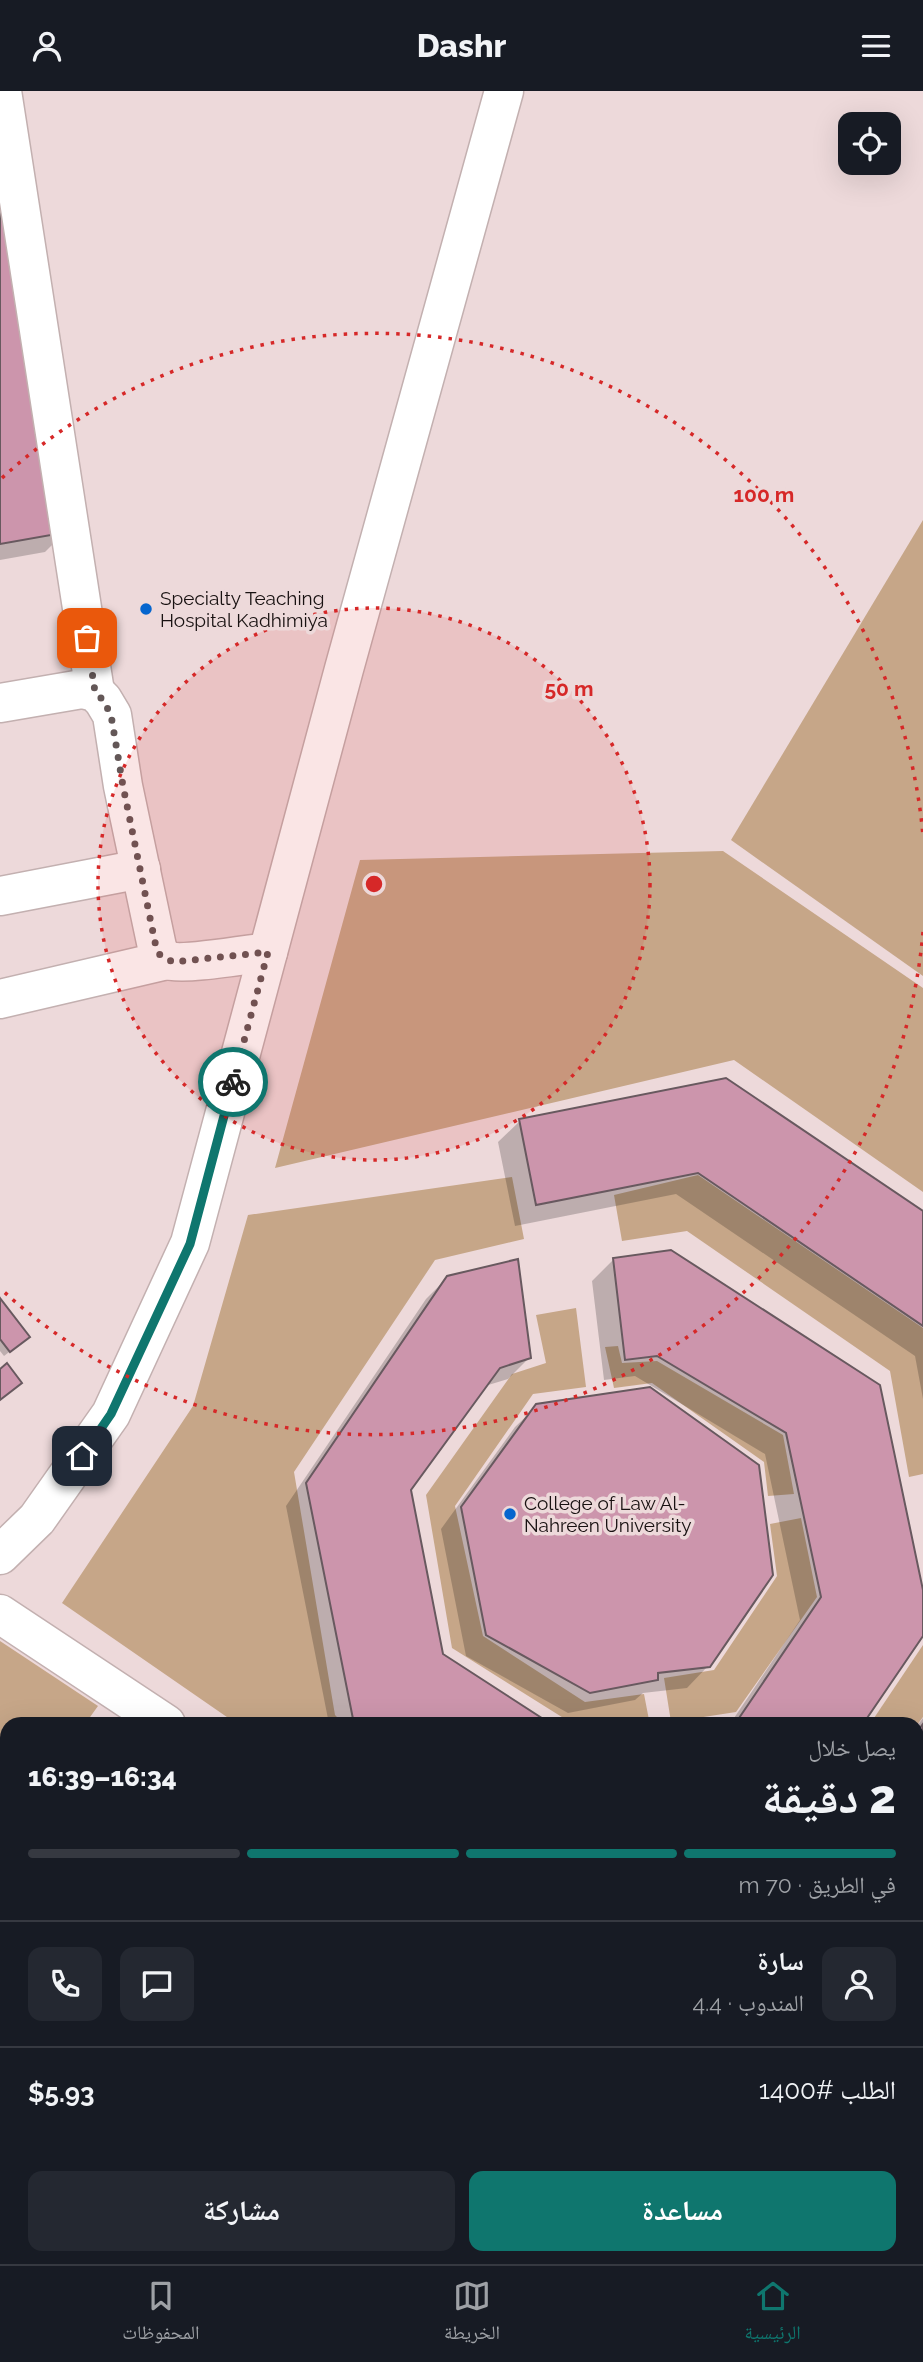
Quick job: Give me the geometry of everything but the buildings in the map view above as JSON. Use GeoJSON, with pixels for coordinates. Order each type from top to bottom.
{"type":"FeatureCollection","features":[{"type":"Feature","properties":{"kind":"street"},"geometry":{"type":"LineString","coordinates":[[2,91],[95,692]]}},
{"type":"Feature","properties":{"kind":"street"},"geometry":{"type":"LineString","coordinates":[[0,1555],[37,1519],[111,1414],[190,1244],[504,91]]}},
{"type":"Feature","properties":{"kind":"street"},"geometry":{"type":"LineString","coordinates":[[0,703],[82,689],[95,692],[103,700],[111,715],[156,947],[160,955],[167,960]]}},
{"type":"Feature","properties":{"kind":"street"},"geometry":{"type":"LineString","coordinates":[[0,896],[141,869]]}},
{"type":"Feature","properties":{"kind":"street"},"geometry":{"type":"LineString","coordinates":[[0,999],[167,960],[183,961],[268,952]]}},
{"type":"Feature","properties":{"kind":"street"},"geometry":{"type":"LineString","coordinates":[[0,1614],[155,1717]]}},
{"type":"Feature","properties":{"kind":"shaded area"},"geometry":{"type":"Polygon","coordinates":[[[923,520],[923,976],[731,840],[923,520]]]}},
{"type":"Feature","properties":{"kind":"shaded area"},"geometry":{"type":"Polygon","coordinates":[[[723,851],[923,988],[923,1192],[734,1060],[275,1168],[360,860],[723,851]]]}},
{"type":"Feature","properties":{"kind":"shaded area"},"geometry":{"type":"Polygon","coordinates":[[[698,1175],[923,1328],[923,1474],[909,1477],[890,1371],[687,1231],[622,1241],[614,1195],[698,1175]]]}},
{"type":"Feature","properties":{"kind":"shaded area"},"geometry":{"type":"Polygon","coordinates":[[[512,1177],[524,1239],[435,1260],[294,1472],[337,1717],[227,1717],[62,1603],[193,1406],[248,1215],[512,1177]]]}},
{"type":"Feature","properties":{"kind":"shaded area"},"geometry":{"type":"Polygon","coordinates":[[[576,1308],[586,1387],[533,1394],[455,1506],[483,1636],[585,1702],[644,1694],[648,1717],[562,1717],[452,1648],[426,1495],[512,1374],[546,1363],[536,1315],[576,1308]]]}},
{"type":"Feature","properties":{"kind":"shaded area"},"geometry":{"type":"Polygon","coordinates":[[[618,1346],[622,1363],[657,1361],[783,1435],[794,1494],[768,1496],[764,1462],[652,1383],[614,1388],[605,1347],[618,1346]]]}},
{"type":"Feature","properties":{"kind":"shaded area"},"geometry":{"type":"Polygon","coordinates":[[[801,1518],[817,1597],[736,1712],[704,1717],[670,1717],[664,1678],[714,1670],[777,1576],[770,1524],[801,1518]]]}},
{"type":"Feature","properties":{"kind":"shaded area"},"geometry":{"type":"Polygon","coordinates":[[[0,1641],[98,1706],[90,1717],[0,1717],[0,1641]]]}},
{"type":"Feature","properties":{"kind":"shaded area"},"geometry":{"type":"Polygon","coordinates":[[[923,1645],[923,1717],[875,1717],[923,1645]]]}},
{"type":"Feature","properties":{"kind":"way so far"},"geometry":{"type":"LineString","coordinates":[[87,638],[95,692],[111,715],[123,786],[156,947],[160,955],[173,962],[268,952],[233,1082]]}},
{"type":"Feature","properties":{"kind":"place","name":"Specialty Teaching Hospital Kadhimiya"},"geometry":{"type":"Point","coordinates":[146,609]}},
{"type":"Feature","properties":{"kind":"place","name":"College of Law Al- Nahreen University"},"geometry":{"type":"Point","coordinates":[510,1514]}},
{"type":"Feature","properties":{"kind":"route"},"geometry":{"type":"LineString","coordinates":[[82,1456],[111,1414],[190,1244],[233,1082]]}}]}
